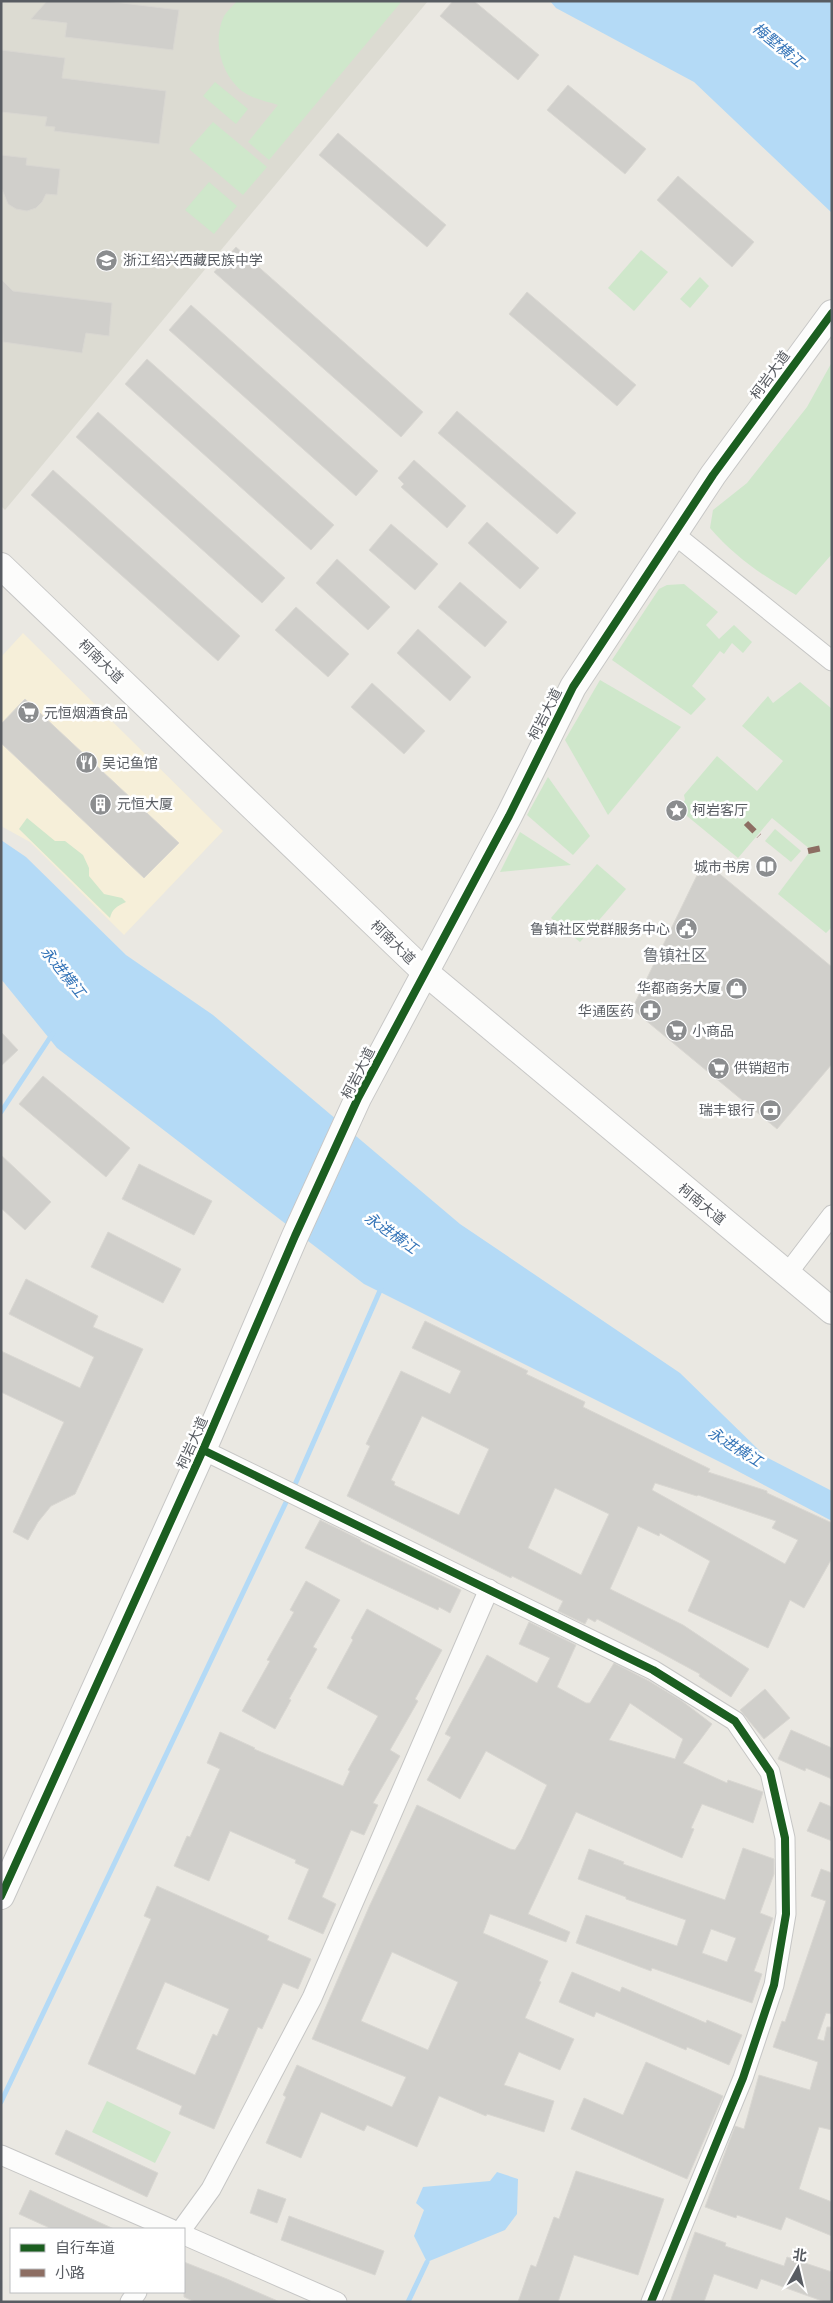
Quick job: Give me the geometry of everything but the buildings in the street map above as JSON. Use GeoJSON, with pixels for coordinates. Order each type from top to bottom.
{"type":"FeatureCollection","features":[{"type":"Feature","properties":{"kind":"street","name":"柯岩大道"},"geometry":{"type":"LineString","coordinates":[[1,1896],[203,1450],[295,1236],[358,1098],[509,816],[573,687],[713,475],[832,313]]}},
{"type":"Feature","properties":{"kind":"street"},"geometry":{"type":"LineString","coordinates":[[674,534],[832,661]]}},
{"type":"Feature","properties":{"kind":"street","name":"柯南大道"},"geometry":{"type":"LineString","coordinates":[[1,566],[425,972],[832,1311]]}},
{"type":"Feature","properties":{"kind":"street"},"geometry":{"type":"LineString","coordinates":[[787,1274],[832,1215]]}},
{"type":"Feature","properties":{"kind":"street"},"geometry":{"type":"LineString","coordinates":[[203,1450],[653,1670],[735,1721],[770,1772],[785,1838],[786,1914],[774,1985],[743,2078],[651,2302]]}},
{"type":"Feature","properties":{"kind":"street"},"geometry":{"type":"LineString","coordinates":[[183,2228],[211,2189],[312,1998],[488,1589]]}},
{"type":"Feature","properties":{"kind":"street"},"geometry":{"type":"LineString","coordinates":[[1,2155],[169,2228]]}},
{"type":"Feature","properties":{"kind":"street"},"geometry":{"type":"LineString","coordinates":[[185,2235],[336,2302]]}},
{"type":"Feature","properties":{"kind":"shaded area","name":"浙江绍兴西藏民族中学"},"geometry":{"type":"Polygon","coordinates":[[[1,1],[428,1],[5,510],[1,506],[1,1]]]}},
{"type":"Feature","properties":{"kind":"shaded area"},"geometry":{"type":"Polygon","coordinates":[[[23,633],[223,831],[124,935],[30,842],[1,826],[1,657],[23,633]]]}},
{"type":"Feature","properties":{"kind":"green space"},"geometry":{"type":"Polygon","coordinates":[[[237,1],[402,1],[269,160],[248,142],[278,105],[255,98],[242,91],[229,76],[221,56],[219,46],[220,26],[224,16],[237,1]]]}},
{"type":"Feature","properties":{"kind":"green space"},"geometry":{"type":"Polygon","coordinates":[[[215,82],[248,109],[236,124],[203,96],[215,82]]]}},
{"type":"Feature","properties":{"kind":"green space"},"geometry":{"type":"Polygon","coordinates":[[[213,122],[267,167],[243,195],[189,149],[213,122]]]}},
{"type":"Feature","properties":{"kind":"green space"},"geometry":{"type":"Polygon","coordinates":[[[209,182],[237,206],[214,234],[185,210],[209,182]]]}},
{"type":"Feature","properties":{"kind":"green space"},"geometry":{"type":"Polygon","coordinates":[[[641,250],[668,272],[634,311],[608,288],[641,250]]]}},
{"type":"Feature","properties":{"kind":"green space"},"geometry":{"type":"Polygon","coordinates":[[[700,277],[709,286],[690,308],[680,299],[700,277]]]}},
{"type":"Feature","properties":{"kind":"green space"},"geometry":{"type":"Polygon","coordinates":[[[832,362],[832,554],[796,595],[750,565],[710,528],[713,510],[747,483],[807,407],[832,362]]]}},
{"type":"Feature","properties":{"kind":"green space"},"geometry":{"type":"Polygon","coordinates":[[[684,584],[718,612],[706,625],[719,639],[734,625],[752,642],[743,653],[732,643],[724,654],[720,651],[692,686],[706,699],[691,715],[612,660],[659,589],[667,585],[684,584]]]}},
{"type":"Feature","properties":{"kind":"green space"},"geometry":{"type":"Polygon","coordinates":[[[600,680],[681,727],[608,815],[565,740],[600,680]]]}},
{"type":"Feature","properties":{"kind":"green space"},"geometry":{"type":"Polygon","coordinates":[[[800,682],[832,709],[832,927],[826,933],[778,894],[811,850],[772,818],[738,858],[681,811],[685,808],[682,804],[685,800],[684,795],[717,756],[757,791],[783,761],[742,726],[768,696],[773,703],[800,682]]]}},
{"type":"Feature","properties":{"kind":"green space"},"geometry":{"type":"Polygon","coordinates":[[[548,777],[590,836],[573,855],[527,815],[548,777]]]}},
{"type":"Feature","properties":{"kind":"green space"},"geometry":{"type":"Polygon","coordinates":[[[27,818],[55,841],[65,841],[83,855],[89,868],[89,876],[104,894],[122,898],[126,902],[115,908],[110,918],[19,829],[27,818]]]}},
{"type":"Feature","properties":{"kind":"green space"},"geometry":{"type":"Polygon","coordinates":[[[775,829],[801,851],[791,862],[765,841],[775,829]]]}},
{"type":"Feature","properties":{"kind":"green space"},"geometry":{"type":"Polygon","coordinates":[[[520,832],[571,865],[500,872],[520,832]]]}},
{"type":"Feature","properties":{"kind":"green space"},"geometry":{"type":"Polygon","coordinates":[[[597,864],[626,889],[580,942],[551,918],[597,864]]]}},
{"type":"Feature","properties":{"kind":"green space"},"geometry":{"type":"Polygon","coordinates":[[[107,2101],[171,2132],[155,2163],[92,2132],[107,2101]]]}},
{"type":"Feature","properties":{"kind":"water","name":"梅墅横江"},"geometry":{"type":"Polygon","coordinates":[[[550,1],[832,1],[832,213],[694,82],[556,8],[550,1]]]}},
{"type":"Feature","properties":{"kind":"water","name":"永进横江"},"geometry":{"type":"Polygon","coordinates":[[[1,840],[26,857],[126,955],[213,1015],[460,1224],[680,1373],[766,1457],[832,1491],[832,1521],[730,1467],[364,1284],[57,1048],[1,979],[1,840]]]}},
{"type":"Feature","properties":{"kind":"water"},"geometry":{"type":"Polygon","coordinates":[[[497,2172],[518,2179],[517,2214],[505,2230],[427,2262],[414,2236],[424,2210],[416,2203],[423,2187],[490,2181],[497,2172]]]}},
{"type":"Feature","properties":{"kind":"waterway"},"geometry":{"type":"LineString","coordinates":[[1,1112],[53,1033]]}},
{"type":"Feature","properties":{"kind":"waterway"},"geometry":{"type":"LineString","coordinates":[[293,1489],[382,1286]]}},
{"type":"Feature","properties":{"kind":"waterway"},"geometry":{"type":"LineString","coordinates":[[1,2102],[289,1496]]}},
{"type":"Feature","properties":{"kind":"waterway"},"geometry":{"type":"LineString","coordinates":[[408,2302],[427,2262]]}},
{"type":"Feature","properties":{"kind":"marked path"},"geometry":{"type":"LineString","coordinates":[[746,823],[759,836]]}},
{"type":"Feature","properties":{"kind":"marked path"},"geometry":{"type":"LineString","coordinates":[[808,851],[822,848]]}},
{"type":"Feature","properties":{"kind":"cycle path"},"geometry":{"type":"LineString","coordinates":[[1,1896],[203,1450],[295,1236],[358,1098],[509,816],[573,687],[713,475],[832,313]]}},
{"type":"Feature","properties":{"kind":"cycle path"},"geometry":{"type":"LineString","coordinates":[[203,1450],[653,1670],[735,1721],[770,1772],[785,1838],[786,1914],[774,1985],[743,2078],[651,2302]]}},
{"type":"Feature","properties":{"kind":"place","name":"浙江绍兴西藏民族中学"},"geometry":{"type":"Point","coordinates":[107,260]}},
{"type":"Feature","properties":{"kind":"place","name":"元恒烟酒食品"},"geometry":{"type":"Point","coordinates":[28,713]}},
{"type":"Feature","properties":{"kind":"place","name":"吴记鱼馆"},"geometry":{"type":"Point","coordinates":[86,763]}},
{"type":"Feature","properties":{"kind":"place","name":"元恒大厦"},"geometry":{"type":"Point","coordinates":[101,804]}},
{"type":"Feature","properties":{"kind":"place","name":"柯岩客厅"},"geometry":{"type":"Point","coordinates":[676,810]}},
{"type":"Feature","properties":{"kind":"place","name":"城市书房"},"geometry":{"type":"Point","coordinates":[766,867]}},
{"type":"Feature","properties":{"kind":"place","name":"鲁镇社区党群服务中心"},"geometry":{"type":"Point","coordinates":[686,929]}},
{"type":"Feature","properties":{"kind":"place","name":"华都商务大厦"},"geometry":{"type":"Point","coordinates":[737,988]}},
{"type":"Feature","properties":{"kind":"place","name":"华通医药"},"geometry":{"type":"Point","coordinates":[650,1011]}},
{"type":"Feature","properties":{"kind":"place","name":"小商品"},"geometry":{"type":"Point","coordinates":[676,1031]}},
{"type":"Feature","properties":{"kind":"place","name":"供销超市"},"geometry":{"type":"Point","coordinates":[718,1068]}},
{"type":"Feature","properties":{"kind":"place","name":"瑞丰银行"},"geometry":{"type":"Point","coordinates":[771,1110]}},
{"type":"Feature","properties":{"kind":"district","name":"鲁镇社区"},"geometry":{"type":"Point","coordinates":[675,955]}}]}
